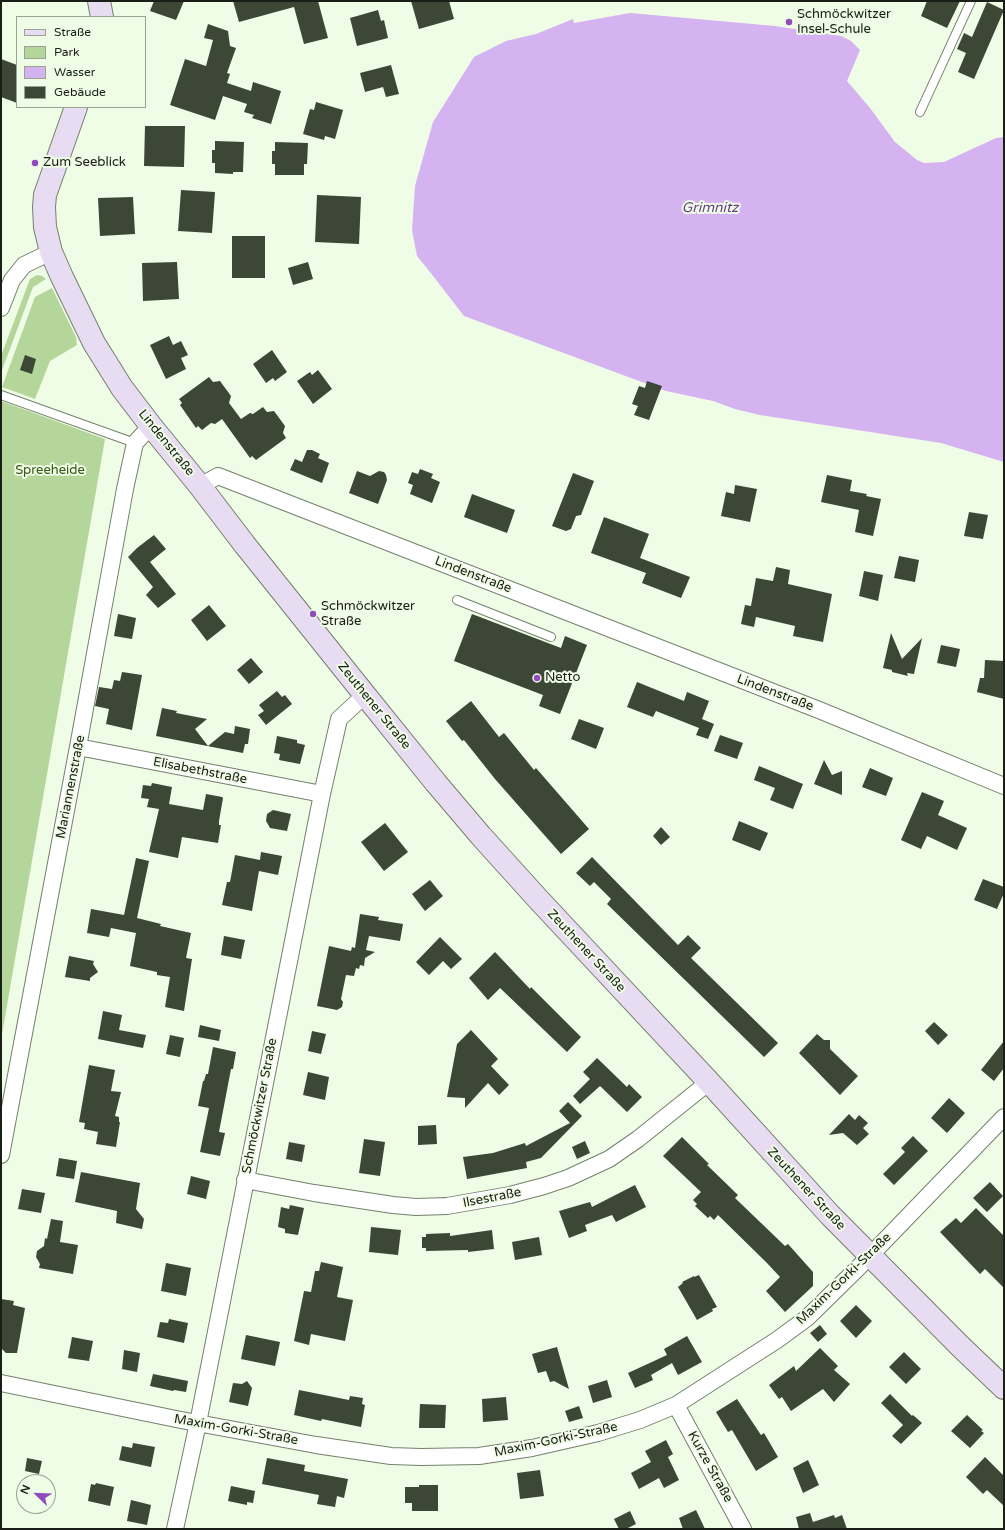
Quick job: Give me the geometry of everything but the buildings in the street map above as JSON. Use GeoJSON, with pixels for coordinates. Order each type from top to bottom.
{"type":"FeatureCollection","features":[{"type":"Feature","properties":{"kind":"main road"},"geometry":{"type":"LineString","coordinates":[[99,1],[102,16]]}},
{"type":"Feature","properties":{"kind":"main road","name":"Lindenstraße"},"geometry":{"type":"LineString","coordinates":[[76,108],[45,195],[44,207],[46,227],[51,252],[94,343],[115,377],[151,426],[200,486]]}},
{"type":"Feature","properties":{"kind":"main road","name":"Zeuthener Straße"},"geometry":{"type":"LineString","coordinates":[[200,486],[245,545],[365,695],[481,836],[830,1215],[955,1342],[1004,1388]]}},
{"type":"Feature","properties":{"kind":"street"},"geometry":{"type":"LineString","coordinates":[[1,308],[12,280],[24,265],[51,252]]}},
{"type":"Feature","properties":{"kind":"street"},"geometry":{"type":"LineString","coordinates":[[135,443],[151,426]]}},
{"type":"Feature","properties":{"kind":"street","name":"Mariannenstraße"},"geometry":{"type":"LineString","coordinates":[[1,1155],[125,489],[135,443]]}},
{"type":"Feature","properties":{"kind":"street","name":"Lindenstraße"},"geometry":{"type":"LineString","coordinates":[[200,486],[218,476],[819,710],[1004,786]]}},
{"type":"Feature","properties":{"kind":"street","name":"Schmöckwitzer Straße"},"geometry":{"type":"LineString","coordinates":[[176,1529],[206,1424],[245,1180],[322,794],[339,719],[365,695]]}},
{"type":"Feature","properties":{"kind":"street","name":"Elisabethstraße"},"geometry":{"type":"LineString","coordinates":[[78,747],[322,794]]}},
{"type":"Feature","properties":{"kind":"street","name":"Ilsestraße"},"geometry":{"type":"LineString","coordinates":[[245,1180],[322,1195],[393,1205],[447,1206],[510,1195],[568,1178],[609,1159],[648,1131],[709,1082]]}},
{"type":"Feature","properties":{"kind":"street","name":"Maxim-Gorki-Straße"},"geometry":{"type":"LineString","coordinates":[[1,1383],[316,1445],[391,1456],[479,1456],[532,1448],[598,1433],[640,1421],[676,1405],[779,1339],[807,1318],[870,1256],[1004,1117]]}},
{"type":"Feature","properties":{"kind":"street","name":"Kurze Straße"},"geometry":{"type":"LineString","coordinates":[[676,1405],[744,1529]]}},
{"type":"Feature","properties":{"kind":"lane"},"geometry":{"type":"LineString","coordinates":[[920,112],[971,1]]}},
{"type":"Feature","properties":{"kind":"lane"},"geometry":{"type":"LineString","coordinates":[[1,395],[135,443]]}},
{"type":"Feature","properties":{"kind":"lane"},"geometry":{"type":"LineString","coordinates":[[457,600],[551,637]]}},
{"type":"Feature","properties":{"kind":"green space"},"geometry":{"type":"Polygon","coordinates":[[[37,275],[46,279],[33,287],[1,373],[1,356],[30,279],[37,275]]]}},
{"type":"Feature","properties":{"kind":"green space"},"geometry":{"type":"Polygon","coordinates":[[[52,288],[76,337],[77,345],[50,361],[35,399],[2,387],[35,297],[52,288]]]}},
{"type":"Feature","properties":{"kind":"green space","name":"Spreeheide"},"geometry":{"type":"Polygon","coordinates":[[[1,401],[105,439],[1,1040],[1,401]]]}},
{"type":"Feature","properties":{"kind":"water","name":"Grimnitz"},"geometry":{"type":"Polygon","coordinates":[[[630,13],[775,26],[841,36],[851,41],[860,50],[847,81],[870,108],[895,142],[917,160],[924,163],[944,162],[996,138],[1004,137],[1004,462],[941,443],[760,415],[735,409],[713,401],[666,391],[464,316],[417,256],[412,230],[415,186],[433,122],[474,57],[506,41],[536,34],[573,19],[574,23],[630,13]]]}},
{"type":"Feature","properties":{"kind":"place","name":"Schmöckwitzer Insel-Schule"},"geometry":{"type":"Point","coordinates":[789,22]}},
{"type":"Feature","properties":{"kind":"place","name":"Zum Seeblick"},"geometry":{"type":"Point","coordinates":[35,163]}},
{"type":"Feature","properties":{"kind":"place","name":"Schmöckwitzer Straße"},"geometry":{"type":"Point","coordinates":[313,614]}},
{"type":"Feature","properties":{"kind":"place","name":"Netto"},"geometry":{"type":"Point","coordinates":[537,678]}}]}
